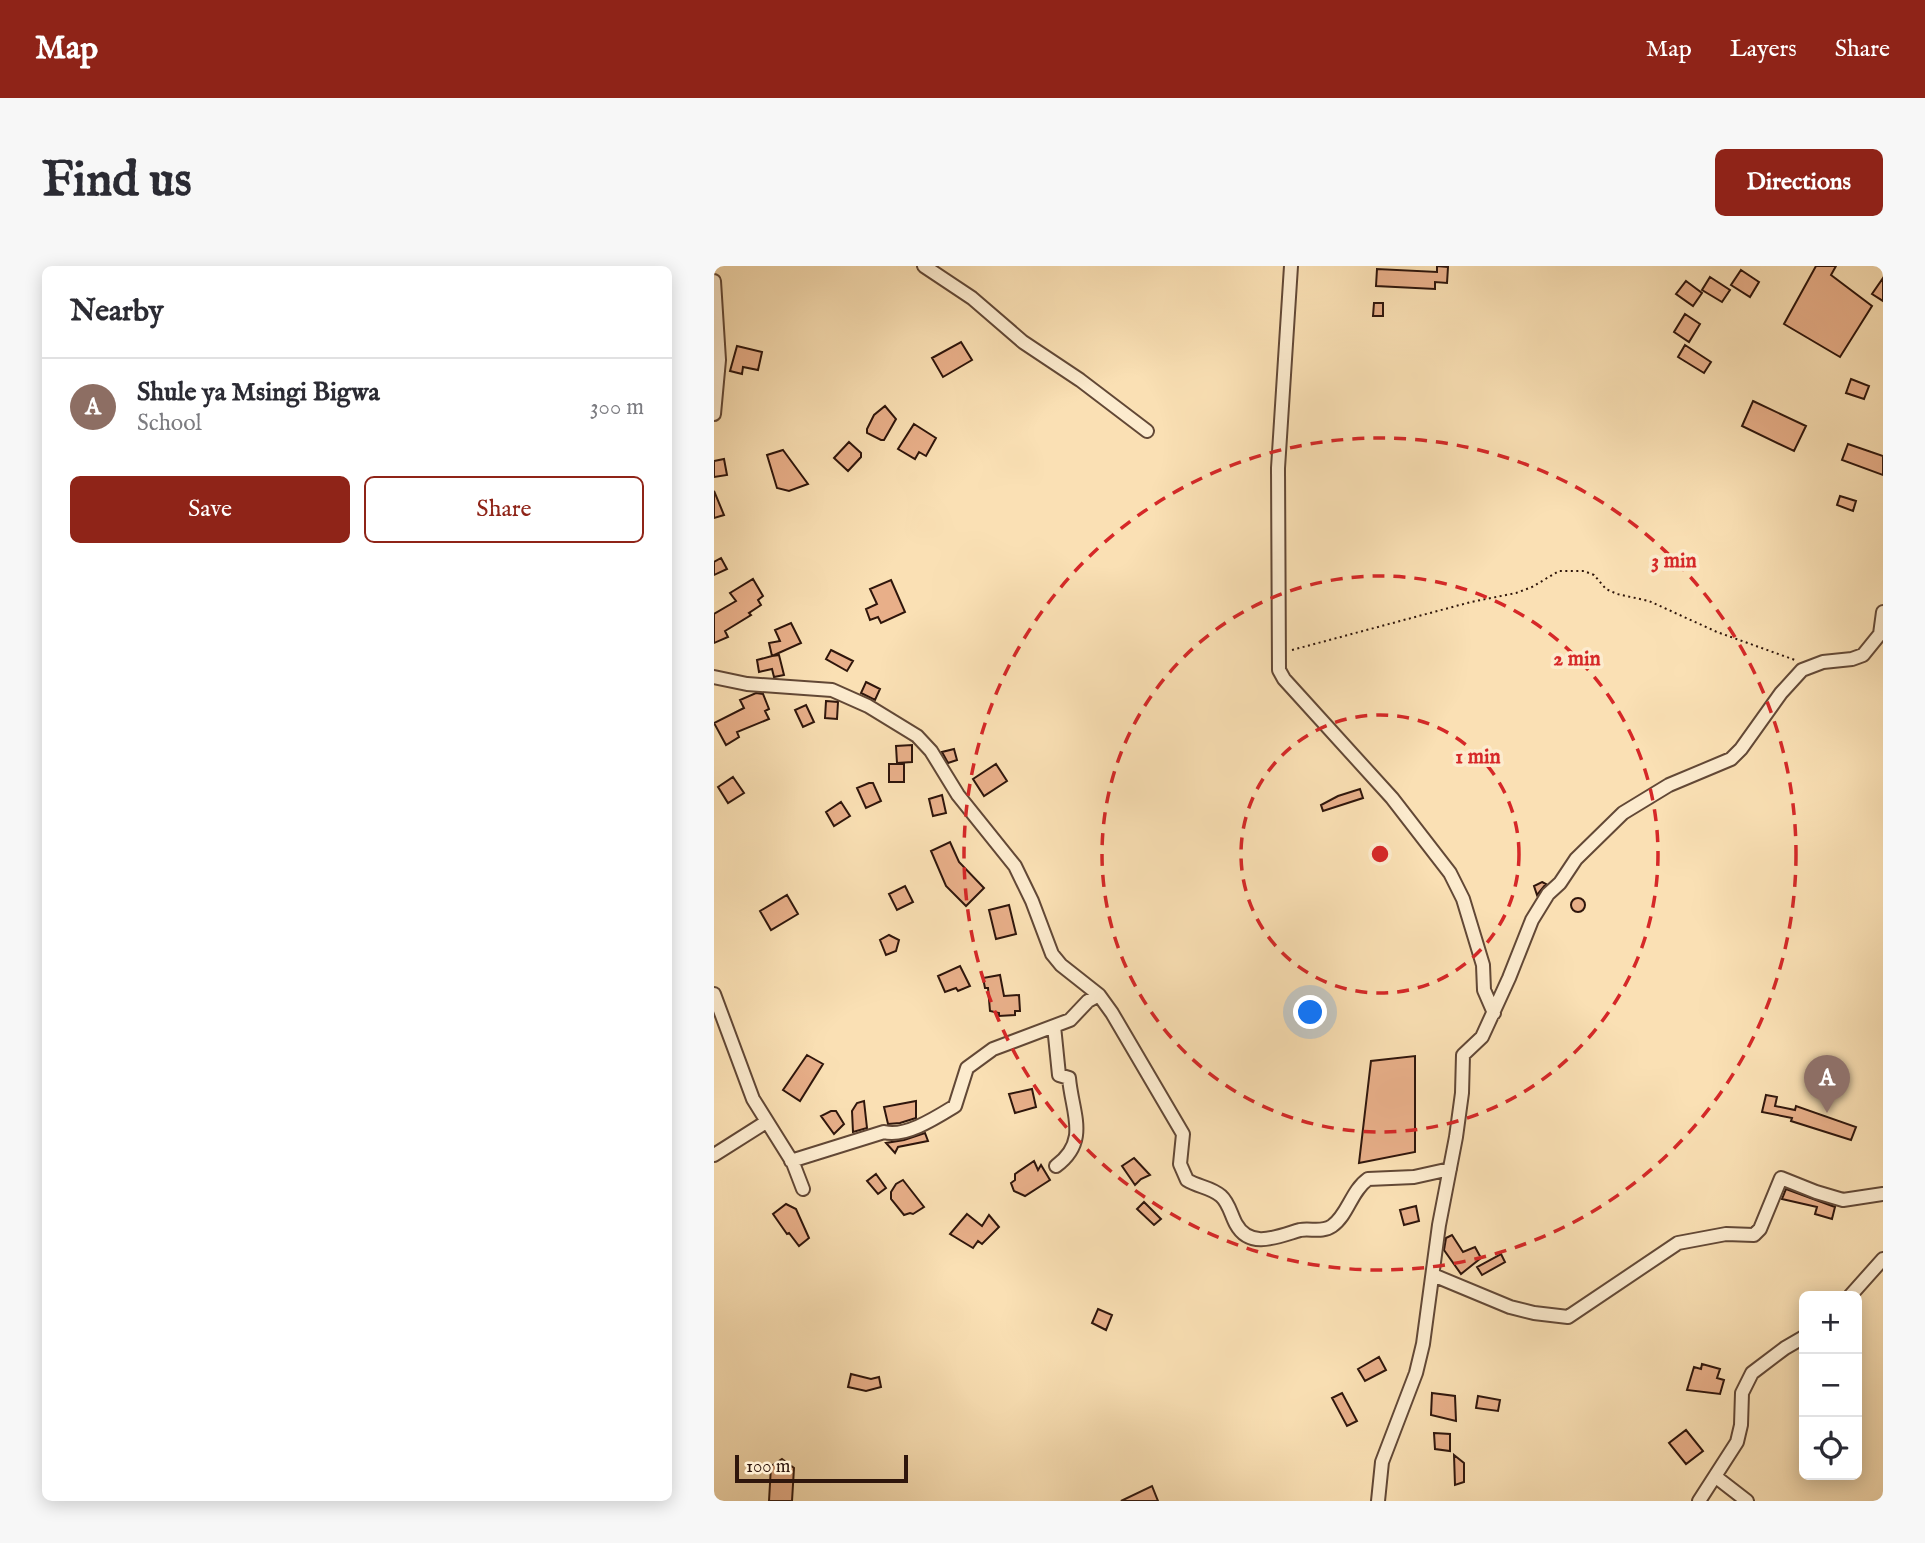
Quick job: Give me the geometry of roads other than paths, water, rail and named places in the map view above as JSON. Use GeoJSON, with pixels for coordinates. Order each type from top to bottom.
{"type":"FeatureCollection","features":[{"type":"Feature","properties":{"kind":"street"},"geometry":{"type":"LineString","coordinates":[[924,266],[971,298],[1023,342],[1080,380],[1147,431]]}},
{"type":"Feature","properties":{"kind":"street"},"geometry":{"type":"LineString","coordinates":[[1292,266],[1278,468],[1277,654],[1281,676],[1392,798],[1450,873],[1463,899],[1483,965],[1484,990],[1494,1013]]}},
{"type":"Feature","properties":{"kind":"street"},"geometry":{"type":"LineString","coordinates":[[714,281],[719,360],[714,414]]}},
{"type":"Feature","properties":{"kind":"street"},"geometry":{"type":"LineString","coordinates":[[1378,1501],[1382,1462],[1421,1354],[1438,1225],[1462,1093],[1463,1055],[1482,1037],[1532,920],[1548,894],[1560,883],[1576,859],[1623,813],[1669,785],[1731,759],[1802,670],[1812,664],[1852,659],[1863,654],[1880,634],[1883,612]]}},
{"type":"Feature","properties":{"kind":"street"},"geometry":{"type":"LineString","coordinates":[[714,677],[747,684],[832,690],[877,711],[917,736],[931,751],[958,795],[1015,866],[1032,901],[1052,954],[1061,965],[1099,995],[1112,1013],[1184,1134],[1180,1164],[1187,1180],[1209,1188],[1222,1197],[1243,1233],[1258,1239],[1271,1240],[1303,1230],[1325,1230],[1337,1222],[1365,1181],[1373,1178],[1414,1177],[1450,1169]]}},
{"type":"Feature","properties":{"kind":"street"},"geometry":{"type":"LineString","coordinates":[[714,994],[753,1099],[791,1161],[803,1189]]}},
{"type":"Feature","properties":{"kind":"street"},"geometry":{"type":"LineString","coordinates":[[791,1161],[884,1132],[891,1134],[919,1126],[954,1106],[967,1068],[993,1049],[1070,1020],[1088,1001],[1099,995]]}},
{"type":"Feature","properties":{"kind":"street"},"geometry":{"type":"LineString","coordinates":[[1054,1026],[1059,1075],[1069,1078],[1076,1131],[1071,1153],[1056,1166]]}},
{"type":"Feature","properties":{"kind":"street"},"geometry":{"type":"LineString","coordinates":[[714,1155],[766,1122]]}},
{"type":"Feature","properties":{"kind":"street"},"geometry":{"type":"LineString","coordinates":[[1433,1275],[1510,1307],[1568,1317],[1678,1243],[1726,1234],[1754,1235],[1760,1229],[1781,1178],[1843,1200],[1883,1194]]}},
{"type":"Feature","properties":{"kind":"street"},"geometry":{"type":"LineString","coordinates":[[1854,1291],[1883,1259]]}},
{"type":"Feature","properties":{"kind":"street"},"geometry":{"type":"LineString","coordinates":[[1699,1501],[1737,1442],[1741,1425],[1742,1393],[1752,1373],[1799,1340]]}},
{"type":"Feature","properties":{"kind":"street"},"geometry":{"type":"LineString","coordinates":[[1716,1477],[1747,1501]]}},
{"type":"Feature","properties":{"kind":"place","name":"Shule ya Msingi Bigwa"},"geometry":{"type":"Point","coordinates":[1827,1113]}}]}
